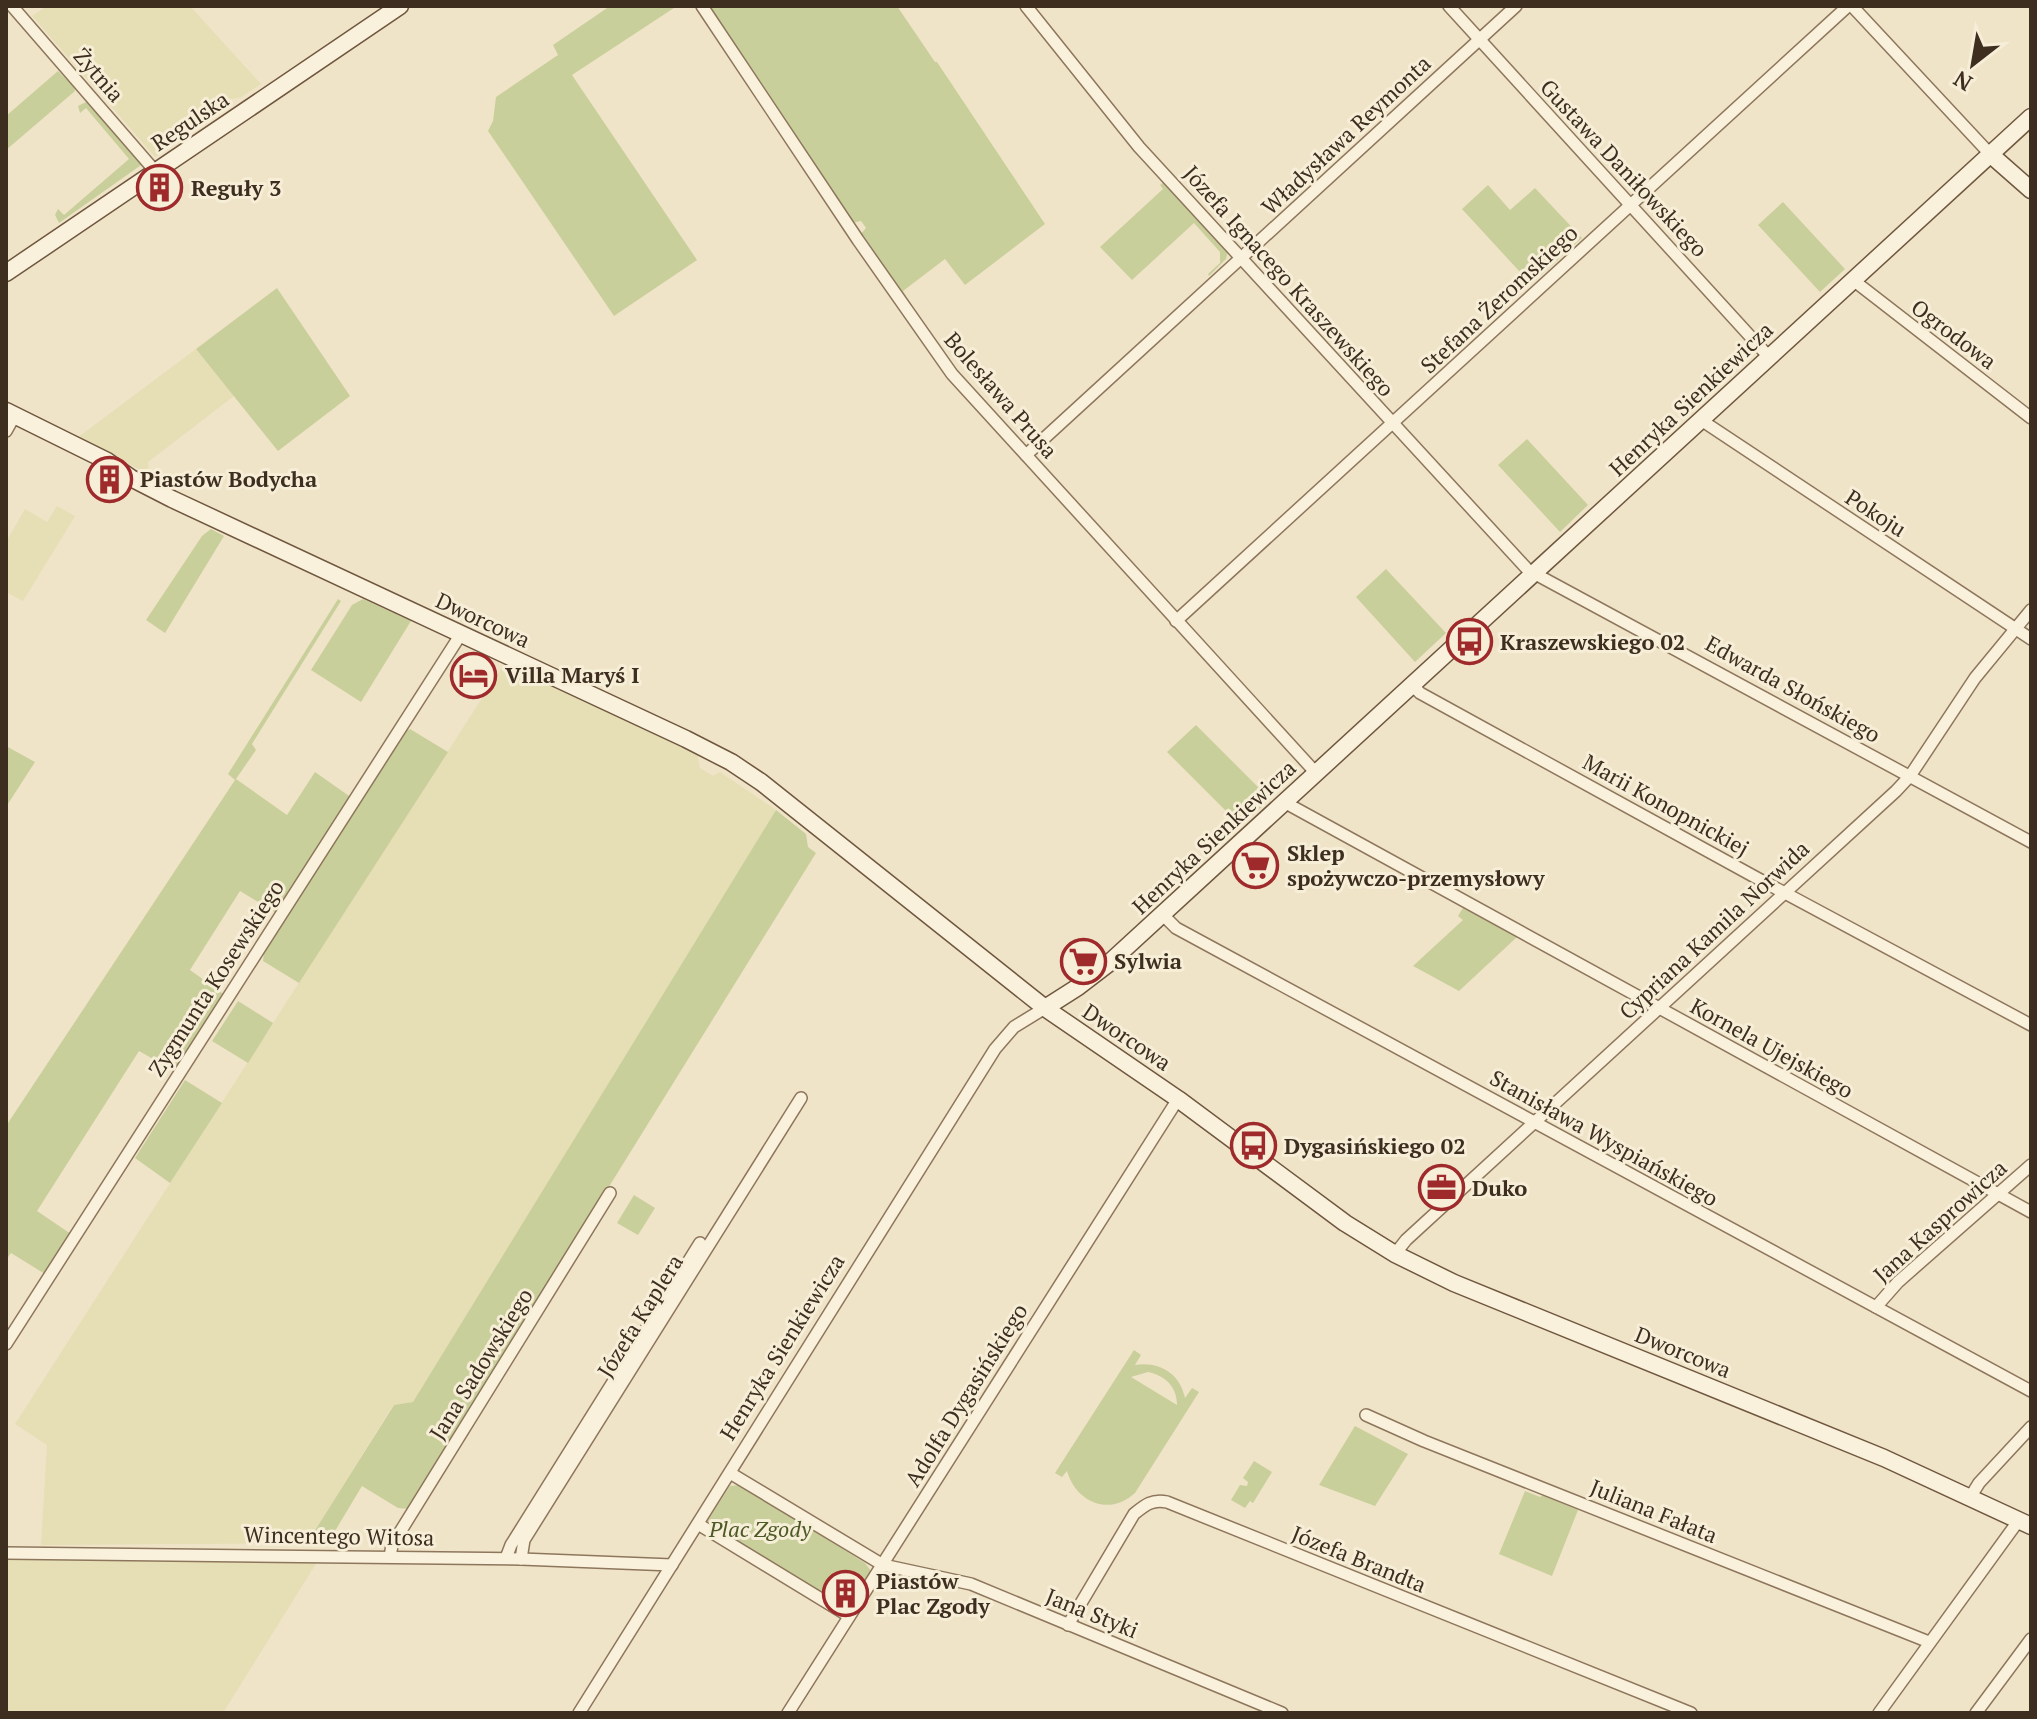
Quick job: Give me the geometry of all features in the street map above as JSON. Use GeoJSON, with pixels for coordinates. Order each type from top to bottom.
{"type":"FeatureCollection","features":[{"type":"Feature","properties":{"kind":"street","name":"Regulska"},"geometry":{"type":"LineString","coordinates":[[6,273],[400,6]]}},
{"type":"Feature","properties":{"kind":"street","name":"Bolesława Prusa"},"geometry":{"type":"LineString","coordinates":[[702,6],[943,364],[1316,773]]}},
{"type":"Feature","properties":{"kind":"street","name":"Józefa Ignacego Kraszewskiego"},"geometry":{"type":"LineString","coordinates":[[1026,6],[1139,147],[1523,564],[1535,573]]}},
{"type":"Feature","properties":{"kind":"street","name":"Gustawa Daniłowskiego"},"geometry":{"type":"LineString","coordinates":[[1449,6],[1769,357]]}},
{"type":"Feature","properties":{"kind":"street","name":"Władysława Reymonta"},"geometry":{"type":"LineString","coordinates":[[1026,455],[1516,6]]}},
{"type":"Feature","properties":{"kind":"street"},"geometry":{"type":"LineString","coordinates":[[1850,6],[1990,154],[2031,190]]}},
{"type":"Feature","properties":{"kind":"street","name":"Stefana Żeromskiego"},"geometry":{"type":"LineString","coordinates":[[1176,621],[1850,6]]}},
{"type":"Feature","properties":{"kind":"street","name":"Żytnia"},"geometry":{"type":"LineString","coordinates":[[11,10],[155,171]]}},
{"type":"Feature","properties":{"kind":"street","name":"Henryka Sienkiewicza"},"geometry":{"type":"LineString","coordinates":[[579,1713],[995,1049],[1017,1025],[1090,979],[2031,117]]}},
{"type":"Feature","properties":{"kind":"street","name":"Ogrodowa"},"geometry":{"type":"LineString","coordinates":[[1853,280],[2031,418]]}},
{"type":"Feature","properties":{"kind":"street"},"geometry":{"type":"LineString","coordinates":[[6,431],[10,413]]}},
{"type":"Feature","properties":{"kind":"street","name":"Dworcowa"},"geometry":{"type":"LineString","coordinates":[[10,413],[185,506],[686,739],[745,771],[1045,1008],[1178,1099],[1328,1211],[1395,1254],[1454,1283],[1884,1458],[2025,1523]]}},
{"type":"Feature","properties":{"kind":"street","name":"Pokoju"},"geometry":{"type":"LineString","coordinates":[[1701,420],[2031,639]]}},
{"type":"Feature","properties":{"kind":"street","name":"Edwarda Słońskiego"},"geometry":{"type":"LineString","coordinates":[[1535,573],[2031,842]]}},
{"type":"Feature","properties":{"kind":"street","name":"Cypriana Kamila Norwida"},"geometry":{"type":"LineString","coordinates":[[1395,1254],[1406,1240],[1910,776],[1975,678],[2031,610]]}},
{"type":"Feature","properties":{"kind":"street","name":"Zygmunta Kosewskiego"},"geometry":{"type":"LineString","coordinates":[[6,1344],[461,634]]}},
{"type":"Feature","properties":{"kind":"street","name":"Marii Konopnickiej"},"geometry":{"type":"LineString","coordinates":[[1412,685],[1420,693],[2031,1025]]}},
{"type":"Feature","properties":{"kind":"street","name":"Kornela Ujejskiego"},"geometry":{"type":"LineString","coordinates":[[1284,802],[2031,1212]]}},
{"type":"Feature","properties":{"kind":"street","name":"Stanisława Wyspiańskiego"},"geometry":{"type":"LineString","coordinates":[[1162,914],[1176,928],[2031,1391]]}},
{"type":"Feature","properties":{"kind":"street","name":"Józefa Kaplera"},"geometry":{"type":"LineString","coordinates":[[521,1559],[524,1540],[801,1098]]}},
{"type":"Feature","properties":{"kind":"street","name":"Adolfa Dygasińskiego"},"geometry":{"type":"LineString","coordinates":[[788,1713],[1178,1099]]}},
{"type":"Feature","properties":{"kind":"street","name":"Jana Kasprowicza"},"geometry":{"type":"LineString","coordinates":[[1876,1307],[1898,1282],[2031,1165]]}},
{"type":"Feature","properties":{"kind":"street","name":"Jana Sadowskiego"},"geometry":{"type":"LineString","coordinates":[[390,1557],[392,1545],[610,1193]]}},
{"type":"Feature","properties":{"kind":"street","name":"Józefa Kaplera"},"geometry":{"type":"LineString","coordinates":[[506,1558],[511,1545],[700,1243]]}},
{"type":"Feature","properties":{"kind":"street","name":"Juliana Fałata"},"geometry":{"type":"LineString","coordinates":[[1366,1415],[1424,1441],[1929,1642]]}},
{"type":"Feature","properties":{"kind":"street"},"geometry":{"type":"LineString","coordinates":[[1971,1496],[1979,1483],[2031,1427]]}},
{"type":"Feature","properties":{"kind":"street"},"geometry":{"type":"LineString","coordinates":[[730,1473],[883,1565]]}},
{"type":"Feature","properties":{"kind":"street","name":"Józefa Brandta"},"geometry":{"type":"LineString","coordinates":[[1068,1625],[1134,1514],[1157,1500],[1691,1713]]}},
{"type":"Feature","properties":{"kind":"street"},"geometry":{"type":"LineString","coordinates":[[1879,1713],[1929,1642],[2025,1523]]}},
{"type":"Feature","properties":{"kind":"street"},"geometry":{"type":"LineString","coordinates":[[698,1524],[849,1616]]}},
{"type":"Feature","properties":{"kind":"street","name":"Wincentego Witosa"},"geometry":{"type":"LineString","coordinates":[[6,1553],[506,1558],[672,1565]]}},
{"type":"Feature","properties":{"kind":"street","name":"Jana Styki"},"geometry":{"type":"LineString","coordinates":[[883,1565],[971,1584],[1282,1713]]}},
{"type":"Feature","properties":{"kind":"street"},"geometry":{"type":"LineString","coordinates":[[1976,1713],[2031,1639]]}},
{"type":"Feature","properties":{"kind":"shaded area"},"geometry":{"type":"Polygon","coordinates":[[[47,6],[190,6],[261,84],[240,98],[229,99],[224,110],[155,157],[104,98],[106,92],[101,85],[94,87],[32,16],[47,6]]]}},
{"type":"Feature","properties":{"kind":"shaded area"},"geometry":{"type":"Polygon","coordinates":[[[196,349],[234,396],[148,462],[149,474],[77,438],[196,349]]]}},
{"type":"Feature","properties":{"kind":"shaded area"},"geometry":{"type":"Polygon","coordinates":[[[57,506],[75,516],[23,601],[6,592],[6,542],[25,509],[47,522],[57,506]]]}},
{"type":"Feature","properties":{"kind":"shaded area"},"geometry":{"type":"Polygon","coordinates":[[[504,664],[697,754],[700,768],[713,776],[720,772],[776,810],[413,1402],[393,1405],[307,1543],[41,1545],[47,1445],[15,1424],[504,664]]]}},
{"type":"Feature","properties":{"kind":"shaded area"},"geometry":{"type":"Polygon","coordinates":[[[6,1558],[317,1562],[223,1713],[6,1713],[6,1558]]]}},
{"type":"Feature","properties":{"kind":"green space"},"geometry":{"type":"Polygon","coordinates":[[[610,6],[677,6],[572,75],[697,260],[614,316],[488,131],[493,121],[496,97],[558,55],[553,45],[610,6]]]}},
{"type":"Feature","properties":{"kind":"green space"},"geometry":{"type":"Polygon","coordinates":[[[708,6],[897,6],[1045,224],[965,285],[945,259],[903,291],[911,307],[860,235],[866,228],[861,221],[852,223],[708,6]]]}},
{"type":"Feature","properties":{"kind":"green space"},"geometry":{"type":"Polygon","coordinates":[[[58,71],[75,91],[6,150],[6,116],[58,71]]]}},
{"type":"Feature","properties":{"kind":"green space"},"geometry":{"type":"Polygon","coordinates":[[[86,102],[144,163],[59,223],[55,215],[58,209],[64,215],[129,159],[86,108],[80,113],[78,106],[86,102]]]}},
{"type":"Feature","properties":{"kind":"green space"},"geometry":{"type":"Polygon","coordinates":[[[1164,182],[1228,251],[1226,259],[1209,276],[1220,263],[1220,252],[1194,223],[1132,280],[1100,247],[1163,189],[1160,185],[1164,182]]]}},
{"type":"Feature","properties":{"kind":"green space"},"geometry":{"type":"Polygon","coordinates":[[[1488,185],[1510,210],[1535,188],[1582,238],[1531,284],[1462,209],[1488,185]]]}},
{"type":"Feature","properties":{"kind":"green space"},"geometry":{"type":"Polygon","coordinates":[[[1783,202],[1845,269],[1820,292],[1758,225],[1783,202]]]}},
{"type":"Feature","properties":{"kind":"green space"},"geometry":{"type":"Polygon","coordinates":[[[277,288],[350,396],[278,451],[196,349],[277,288]]]}},
{"type":"Feature","properties":{"kind":"green space"},"geometry":{"type":"Polygon","coordinates":[[[1527,439],[1588,505],[1560,532],[1498,465],[1527,439]]]}},
{"type":"Feature","properties":{"kind":"green space"},"geometry":{"type":"Polygon","coordinates":[[[211,529],[224,536],[165,633],[146,620],[202,536],[211,529]]]}},
{"type":"Feature","properties":{"kind":"green space"},"geometry":{"type":"Polygon","coordinates":[[[1386,569],[1446,633],[1415,662],[1356,597],[1386,569]]]}},
{"type":"Feature","properties":{"kind":"green space"},"geometry":{"type":"Polygon","coordinates":[[[338,599],[341,601],[252,744],[256,750],[236,779],[287,815],[315,772],[352,798],[280,912],[276,913],[240,891],[190,970],[225,995],[176,1072],[139,1051],[37,1211],[71,1234],[45,1274],[11,1253],[6,1260],[6,1126],[235,780],[228,774],[338,599]]]}},
{"type":"Feature","properties":{"kind":"green space"},"geometry":{"type":"Polygon","coordinates":[[[363,599],[411,621],[361,702],[311,670],[352,605],[363,599]]]}},
{"type":"Feature","properties":{"kind":"green space"},"geometry":{"type":"Polygon","coordinates":[[[1196,725],[1270,799],[1241,826],[1167,752],[1196,725]]]}},
{"type":"Feature","properties":{"kind":"green space"},"geometry":{"type":"Polygon","coordinates":[[[410,729],[448,752],[299,983],[263,961],[264,952],[405,731],[410,729]]]}},
{"type":"Feature","properties":{"kind":"green space"},"geometry":{"type":"Polygon","coordinates":[[[6,746],[35,762],[6,807],[6,746]]]}},
{"type":"Feature","properties":{"kind":"green space"},"geometry":{"type":"Polygon","coordinates":[[[776,810],[806,834],[808,847],[816,853],[409,1509],[398,1508],[362,1486],[326,1546],[307,1543],[394,1405],[413,1402],[776,810]]]}},
{"type":"Feature","properties":{"kind":"green space"},"geometry":{"type":"Polygon","coordinates":[[[1463,908],[1517,937],[1459,991],[1413,966],[1463,920],[1458,916],[1463,908]]]}},
{"type":"Feature","properties":{"kind":"green space"},"geometry":{"type":"Polygon","coordinates":[[[238,1001],[273,1023],[248,1063],[212,1041],[238,1001]]]}},
{"type":"Feature","properties":{"kind":"green space"},"geometry":{"type":"Polygon","coordinates":[[[185,1080],[222,1103],[170,1183],[135,1158],[185,1080]]]}},
{"type":"Feature","properties":{"kind":"green space"},"geometry":{"type":"Polygon","coordinates":[[[634,1195],[655,1208],[638,1235],[617,1223],[634,1195]]]}},
{"type":"Feature","properties":{"kind":"green space"},"geometry":{"type":"Polygon","coordinates":[[[1134,1350],[1141,1355],[1135,1365],[1152,1365],[1167,1371],[1178,1382],[1185,1398],[1192,1388],[1199,1392],[1135,1493],[1125,1500],[1115,1504],[1095,1503],[1078,1491],[1067,1471],[1062,1477],[1055,1473],[1134,1350]],[[1148,1372],[1131,1377],[1177,1405],[1173,1388],[1165,1379],[1148,1372]]]}},
{"type":"Feature","properties":{"kind":"green space"},"geometry":{"type":"Polygon","coordinates":[[[1355,1426],[1408,1454],[1375,1506],[1319,1485],[1355,1426]]]}},
{"type":"Feature","properties":{"kind":"green space"},"geometry":{"type":"Polygon","coordinates":[[[1254,1461],[1272,1472],[1253,1503],[1250,1501],[1245,1508],[1231,1500],[1240,1485],[1247,1486],[1248,1482],[1243,1478],[1254,1461]]]}},
{"type":"Feature","properties":{"kind":"green space","name":"Plac Zgody"},"geometry":{"type":"Polygon","coordinates":[[[740,1485],[865,1563],[871,1571],[849,1606],[845,1609],[706,1523],[730,1486],[740,1485]]]}},
{"type":"Feature","properties":{"kind":"green space"},"geometry":{"type":"Polygon","coordinates":[[[1525,1491],[1578,1510],[1552,1576],[1499,1554],[1525,1491]]]}},
{"type":"Feature","properties":{"kind":"place","name":"Reguły 3"},"geometry":{"type":"Point","coordinates":[160,188]}},
{"type":"Feature","properties":{"kind":"place","name":"Piastów Bodycha"},"geometry":{"type":"Point","coordinates":[109,479]}},
{"type":"Feature","properties":{"kind":"place","name":"Kraszewskiego 02"},"geometry":{"type":"Point","coordinates":[1469,642]}},
{"type":"Feature","properties":{"kind":"place","name":"Villa Maryś I"},"geometry":{"type":"Point","coordinates":[474,675]}},
{"type":"Feature","properties":{"kind":"place","name":"Sklep spożywczo-przemysłowy"},"geometry":{"type":"Point","coordinates":[1256,866]}},
{"type":"Feature","properties":{"kind":"place","name":"Sylwia"},"geometry":{"type":"Point","coordinates":[1083,961]}},
{"type":"Feature","properties":{"kind":"place","name":"Dygasińskiego 02"},"geometry":{"type":"Point","coordinates":[1253,1146]}},
{"type":"Feature","properties":{"kind":"place","name":"Duko"},"geometry":{"type":"Point","coordinates":[1441,1188]}},
{"type":"Feature","properties":{"kind":"place","name":"Piastów Plac Zgody"},"geometry":{"type":"Point","coordinates":[845,1594]}}]}
